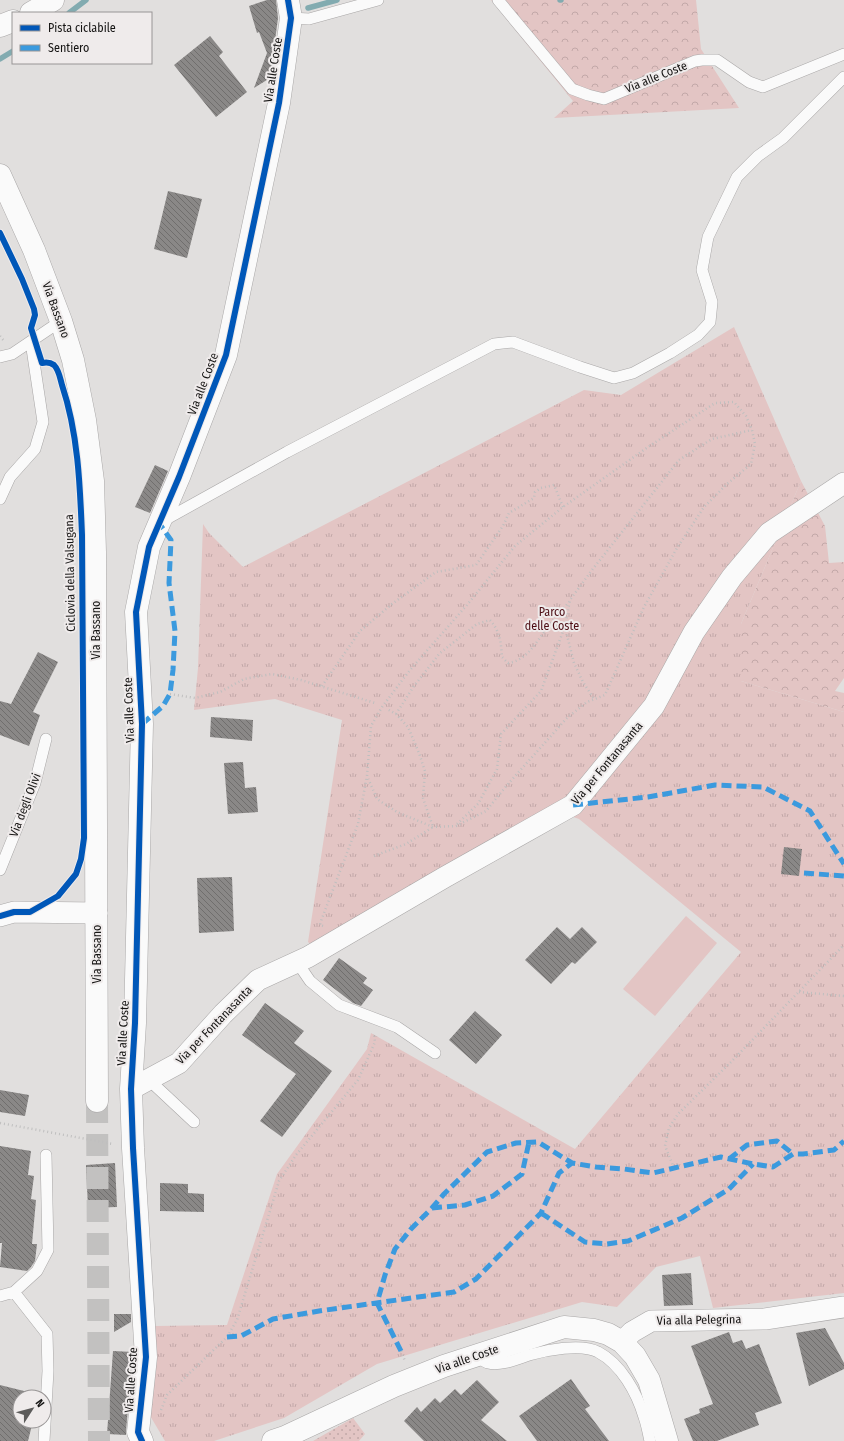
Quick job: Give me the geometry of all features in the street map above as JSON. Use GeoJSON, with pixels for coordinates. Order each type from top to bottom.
{"type":"FeatureCollection","features":[{"type":"Feature","properties":{"kind":"street"},"geometry":{"type":"LineString","coordinates":[[33,12],[53,0]]}},
{"type":"Feature","properties":{"kind":"street","name":"Via alle Coste"},"geometry":{"type":"LineString","coordinates":[[142,1441],[138,1432],[146,1357],[133,1148],[140,1084],[135,1023],[142,724],[136,612],[149,547],[179,477],[226,355],[279,103],[290,9]]}},
{"type":"Feature","properties":{"kind":"street"},"geometry":{"type":"LineString","coordinates":[[0,26],[12,21]]}},
{"type":"Feature","properties":{"kind":"street","name":"Via Bassano"},"geometry":{"type":"LineString","coordinates":[[3,185],[34,250],[61,321],[73,360],[85,420],[93,481],[95,552],[97,1101]]}},
{"type":"Feature","properties":{"kind":"street","name":"Via per Fontanasanta"},"geometry":{"type":"LineString","coordinates":[[140,1084],[180,1063],[223,1014],[258,980],[297,962],[573,805],[654,706],[694,632],[741,566],[769,533],[844,483]]}},
{"type":"Feature","properties":{"kind":"street"},"geometry":{"type":"LineString","coordinates":[[0,916],[14,912],[97,913]]}},
{"type":"Feature","properties":{"kind":"street","name":"Via alla Pelegrina"},"geometry":{"type":"LineString","coordinates":[[622,1342],[632,1332],[651,1321],[765,1319],[844,1307]]}},
{"type":"Feature","properties":{"kind":"street","name":"Via alle Coste"},"geometry":{"type":"LineString","coordinates":[[273,1441],[285,1437],[394,1386],[564,1327],[601,1332],[608,1334],[622,1342]]}},
{"type":"Feature","properties":{"kind":"street"},"geometry":{"type":"LineString","coordinates":[[622,1342],[634,1356],[649,1380],[667,1441]]}},
{"type":"Feature","properties":{"kind":"lane","name":"Via alle Coste"},"geometry":{"type":"LineString","coordinates":[[290,9],[309,19],[378,0]]}},
{"type":"Feature","properties":{"kind":"lane","name":"Via alle Coste"},"geometry":{"type":"LineString","coordinates":[[498,0],[572,89],[604,99],[695,61],[717,60],[749,82],[763,88],[844,54]]}},
{"type":"Feature","properties":{"kind":"lane"},"geometry":{"type":"LineString","coordinates":[[160,523],[287,452],[494,344],[513,342],[614,378],[633,373],[670,353],[698,335],[710,322],[712,302],[702,270],[708,237],[737,177],[758,156],[783,138],[844,77]]}},
{"type":"Feature","properties":{"kind":"lane"},"geometry":{"type":"LineString","coordinates":[[0,357],[12,354],[61,321]]}},
{"type":"Feature","properties":{"kind":"lane"},"geometry":{"type":"LineString","coordinates":[[0,499],[10,477],[35,449],[43,422],[31,342]]}},
{"type":"Feature","properties":{"kind":"lane","name":"Via degli Olivi"},"geometry":{"type":"LineString","coordinates":[[0,870],[35,783],[46,739]]}},
{"type":"Feature","properties":{"kind":"lane"},"geometry":{"type":"LineString","coordinates":[[297,962],[310,981],[339,1005],[372,1017],[396,1028],[436,1052]]}},
{"type":"Feature","properties":{"kind":"lane"},"geometry":{"type":"LineString","coordinates":[[140,1084],[194,1122]]}},
{"type":"Feature","properties":{"kind":"lane"},"geometry":{"type":"LineString","coordinates":[[0,1296],[14,1292],[37,1271],[48,1250],[46,1155]]}},
{"type":"Feature","properties":{"kind":"lane"},"geometry":{"type":"LineString","coordinates":[[14,1292],[47,1334],[48,1371],[44,1441]]}},
{"type":"Feature","properties":{"kind":"lane"},"geometry":{"type":"LineString","coordinates":[[477,1356],[488,1363],[507,1363],[550,1350],[581,1347],[597,1351],[613,1364],[631,1387],[644,1416],[650,1441]]}},
{"type":"Feature","properties":{"kind":"path"},"geometry":{"type":"LineString","coordinates":[[324,927],[320,925],[358,824],[366,776],[371,726],[382,707],[410,670],[467,605],[514,546],[563,507],[633,456],[715,403],[734,402],[746,416],[752,430],[755,444],[751,464],[727,484],[704,507],[677,548],[644,607],[605,695],[587,702],[567,718],[486,810],[456,826],[433,827],[397,812],[377,799],[366,776]]}},
{"type":"Feature","properties":{"kind":"path"},"geometry":{"type":"LineString","coordinates":[[396,714],[414,686],[440,653],[477,624],[490,620],[496,627],[501,644],[502,657],[508,663],[516,662],[524,656],[535,645],[546,628],[570,600],[679,460],[712,439],[752,430]]}},
{"type":"Feature","properties":{"kind":"path"},"geometry":{"type":"LineString","coordinates":[[322,686],[360,631],[392,604],[436,572],[476,565],[503,526],[509,513],[534,498],[535,492],[541,488],[554,485],[563,507]]}},
{"type":"Feature","properties":{"kind":"path"},"geometry":{"type":"LineString","coordinates":[[456,826],[478,804],[497,769],[501,734],[541,691],[565,626],[570,600]]}},
{"type":"Feature","properties":{"kind":"path"},"geometry":{"type":"LineString","coordinates":[[565,626],[574,663],[583,682],[594,699]]}},
{"type":"Feature","properties":{"kind":"path"},"geometry":{"type":"LineString","coordinates":[[170,694],[195,698],[220,692],[244,679],[272,674],[322,686],[375,703]]}},
{"type":"Feature","properties":{"kind":"path"},"geometry":{"type":"LineString","coordinates":[[387,709],[396,714],[408,727],[421,759],[425,771],[423,798],[433,827]]}},
{"type":"Feature","properties":{"kind":"path"},"geometry":{"type":"LineString","coordinates":[[374,856],[406,844],[433,827]]}},
{"type":"Feature","properties":{"kind":"path"},"geometry":{"type":"LineString","coordinates":[[674,1168],[664,1146],[669,1128],[678,1114],[731,1062],[844,945]]}},
{"type":"Feature","properties":{"kind":"path"},"geometry":{"type":"LineString","coordinates":[[799,992],[844,996]]}},
{"type":"Feature","properties":{"kind":"path"},"geometry":{"type":"LineString","coordinates":[[161,1412],[167,1395],[227,1337],[237,1320],[279,1181],[296,1155],[358,1080],[376,1042],[372,1017]]}},
{"type":"Feature","properties":{"kind":"path"},"geometry":{"type":"LineString","coordinates":[[0,1123],[106,1143]]}},
{"type":"Feature","properties":{"kind":"green space"},"geometry":{"type":"Polygon","coordinates":[[[491,0],[696,0],[701,49],[739,108],[554,118],[573,101],[491,0]]]}},
{"type":"Feature","properties":{"kind":"green space","name":"Parco delle Coste"},"geometry":{"type":"Polygon","coordinates":[[[734,327],[801,481],[741,624],[741,681],[844,712],[844,1293],[713,1308],[700,1256],[656,1267],[617,1307],[582,1302],[377,1364],[284,1418],[214,1441],[165,1441],[149,1414],[155,1326],[227,1325],[277,1174],[367,1049],[371,1033],[575,1149],[741,952],[579,819],[548,808],[315,948],[308,942],[342,720],[275,699],[194,710],[198,668],[203,524],[209,533],[243,567],[584,390],[621,395],[734,327]]]}},
{"type":"Feature","properties":{"kind":"green space"},"geometry":{"type":"Polygon","coordinates":[[[801,481],[825,526],[829,563],[844,562],[844,678],[835,691],[844,693],[844,712],[741,681],[741,624],[801,481]]]}},
{"type":"Feature","properties":{"kind":"green space"},"geometry":{"type":"Polygon","coordinates":[[[686,916],[717,943],[655,1016],[623,989],[686,916]]]}},
{"type":"Feature","properties":{"kind":"green space"},"geometry":{"type":"Polygon","coordinates":[[[353,1418],[365,1434],[359,1441],[313,1441],[353,1418]]]}},
{"type":"Feature","properties":{"kind":"building"},"geometry":{"type":"Polygon","coordinates":[[[267,0],[276,0],[278,18],[270,78],[254,88],[267,53],[259,32],[257,33],[249,6],[267,0]]]}},
{"type":"Feature","properties":{"kind":"building"},"geometry":{"type":"Polygon","coordinates":[[[210,36],[223,52],[219,56],[247,92],[216,117],[174,65],[210,36]]]}},
{"type":"Feature","properties":{"kind":"building"},"geometry":{"type":"Polygon","coordinates":[[[168,191],[202,199],[187,258],[154,249],[168,191]]]}},
{"type":"Feature","properties":{"kind":"building"},"geometry":{"type":"Polygon","coordinates":[[[155,465],[168,471],[150,513],[135,507],[155,465]]]}},
{"type":"Feature","properties":{"kind":"building"},"geometry":{"type":"Polygon","coordinates":[[[38,652],[58,662],[33,712],[40,715],[29,746],[0,735],[0,701],[11,704],[38,652]]]}},
{"type":"Feature","properties":{"kind":"building"},"geometry":{"type":"Polygon","coordinates":[[[211,717],[253,720],[252,741],[210,737],[211,717]]]}},
{"type":"Feature","properties":{"kind":"building"},"geometry":{"type":"Polygon","coordinates":[[[243,762],[245,788],[256,787],[258,812],[228,814],[224,763],[243,762]]]}},
{"type":"Feature","properties":{"kind":"building"},"geometry":{"type":"Polygon","coordinates":[[[784,847],[802,849],[799,876],[781,874],[784,847]]]}},
{"type":"Feature","properties":{"kind":"building"},"geometry":{"type":"Polygon","coordinates":[[[232,877],[234,931],[199,933],[197,878],[232,877]]]}},
{"type":"Feature","properties":{"kind":"building"},"geometry":{"type":"Polygon","coordinates":[[[557,927],[570,939],[582,927],[597,942],[575,964],[572,962],[551,984],[525,960],[557,927]]]}},
{"type":"Feature","properties":{"kind":"building"},"geometry":{"type":"Polygon","coordinates":[[[339,958],[367,978],[363,983],[373,990],[361,1006],[353,1003],[323,980],[339,958]]]}},
{"type":"Feature","properties":{"kind":"building"},"geometry":{"type":"Polygon","coordinates":[[[265,1003],[304,1031],[294,1043],[332,1071],[282,1137],[260,1121],[296,1074],[242,1035],[265,1003]]]}},
{"type":"Feature","properties":{"kind":"building"},"geometry":{"type":"Polygon","coordinates":[[[475,1011],[502,1035],[476,1064],[449,1040],[475,1011]]]}},
{"type":"Feature","properties":{"kind":"building"},"geometry":{"type":"Polygon","coordinates":[[[0,1090],[29,1095],[25,1116],[0,1112],[0,1090]]]}},
{"type":"Feature","properties":{"kind":"building"},"geometry":{"type":"Polygon","coordinates":[[[0,1146],[31,1151],[28,1175],[34,1176],[31,1199],[36,1200],[32,1244],[37,1244],[35,1261],[27,1271],[0,1267],[2,1243],[0,1243],[0,1146]]]}},
{"type":"Feature","properties":{"kind":"building"},"geometry":{"type":"Polygon","coordinates":[[[115,1163],[117,1207],[88,1208],[86,1165],[115,1163]]]}},
{"type":"Feature","properties":{"kind":"building"},"geometry":{"type":"Polygon","coordinates":[[[160,1183],[188,1184],[188,1193],[204,1194],[204,1212],[160,1211],[160,1183]]]}},
{"type":"Feature","properties":{"kind":"building"},"geometry":{"type":"Polygon","coordinates":[[[691,1273],[693,1305],[664,1306],[662,1275],[691,1273]]]}},
{"type":"Feature","properties":{"kind":"building"},"geometry":{"type":"Polygon","coordinates":[[[114,1314],[131,1314],[131,1322],[114,1332],[114,1314]]]}},
{"type":"Feature","properties":{"kind":"building"},"geometry":{"type":"Polygon","coordinates":[[[825,1328],[844,1363],[844,1369],[809,1386],[796,1333],[825,1328]]]}},
{"type":"Feature","properties":{"kind":"building"},"geometry":{"type":"Polygon","coordinates":[[[729,1332],[733,1343],[742,1340],[746,1349],[759,1344],[782,1403],[755,1413],[759,1425],[717,1441],[693,1441],[684,1419],[700,1413],[699,1409],[713,1404],[691,1346],[729,1332]]]}},
{"type":"Feature","properties":{"kind":"building"},"geometry":{"type":"Polygon","coordinates":[[[113,1351],[133,1352],[126,1435],[107,1434],[113,1351]]]}},
{"type":"Feature","properties":{"kind":"building"},"geometry":{"type":"Polygon","coordinates":[[[571,1379],[590,1406],[585,1409],[609,1441],[537,1441],[519,1416],[571,1379]]]}},
{"type":"Feature","properties":{"kind":"building"},"geometry":{"type":"Polygon","coordinates":[[[477,1380],[499,1402],[481,1420],[507,1441],[424,1441],[404,1421],[417,1407],[421,1412],[435,1398],[440,1403],[455,1389],[461,1395],[477,1380]]]}},
{"type":"Feature","properties":{"kind":"building"},"geometry":{"type":"Polygon","coordinates":[[[0,1385],[16,1389],[12,1389],[12,1429],[31,1429],[28,1441],[0,1441],[0,1385]]]}},
{"type":"Feature","properties":{"kind":"waterway"},"geometry":{"type":"LineString","coordinates":[[70,12],[86,0]]}},
{"type":"Feature","properties":{"kind":"waterway"},"geometry":{"type":"LineString","coordinates":[[308,8],[337,0]]}},
{"type":"Feature","properties":{"kind":"waterway"},"geometry":{"type":"LineString","coordinates":[[0,59],[12,52]]}},
{"type":"Feature","properties":{"kind":"tunnel"},"geometry":{"type":"LineString","coordinates":[[97,1101],[99,1441]]}},
{"type":"Feature","properties":{"kind":"marked path"},"geometry":{"type":"LineString","coordinates":[[142,724],[163,706],[170,694],[173,670],[175,631],[169,583],[171,540],[159,523]]}},
{"type":"Feature","properties":{"kind":"marked path"},"geometry":{"type":"LineString","coordinates":[[573,805],[648,797],[715,785],[763,787],[810,811],[844,864]]}},
{"type":"Feature","properties":{"kind":"marked path"},"geometry":{"type":"LineString","coordinates":[[804,873],[844,876]]}},
{"type":"Feature","properties":{"kind":"marked path"},"geometry":{"type":"LineString","coordinates":[[729,1159],[747,1145],[777,1141],[793,1154]]}},
{"type":"Feature","properties":{"kind":"marked path"},"geometry":{"type":"LineString","coordinates":[[227,1337],[241,1336],[273,1319],[454,1292],[476,1279],[541,1213],[559,1173],[572,1163],[653,1173],[721,1157],[773,1167],[793,1154],[834,1150],[844,1141]]}},
{"type":"Feature","properties":{"kind":"marked path"},"geometry":{"type":"LineString","coordinates":[[432,1208],[465,1205],[493,1196],[522,1174],[529,1142]]}},
{"type":"Feature","properties":{"kind":"marked path"},"geometry":{"type":"LineString","coordinates":[[401,1351],[377,1303],[385,1275],[395,1249],[411,1229],[487,1152],[516,1143],[538,1142],[572,1163]]}},
{"type":"Feature","properties":{"kind":"marked path"},"geometry":{"type":"LineString","coordinates":[[541,1213],[585,1242],[607,1244],[628,1241],[682,1218],[729,1189],[753,1164]]}},
{"type":"Feature","properties":{"kind":"cycle path"},"geometry":{"type":"LineString","coordinates":[[142,1441],[138,1432],[146,1357],[133,1148],[131,1089],[135,1023],[142,724],[136,612],[149,547],[179,477],[226,355],[279,103],[291,18],[288,0]]}},
{"type":"Feature","properties":{"kind":"cycle path","name":"Ciclovia della Valsugana"},"geometry":{"type":"LineString","coordinates":[[0,233],[22,279],[34,309],[35,315],[31,328],[42,363],[48,362],[54,365],[58,372],[72,422],[75,440],[82,535],[84,838],[81,859],[76,874],[58,896],[30,912],[14,912],[0,916]]}}]}
